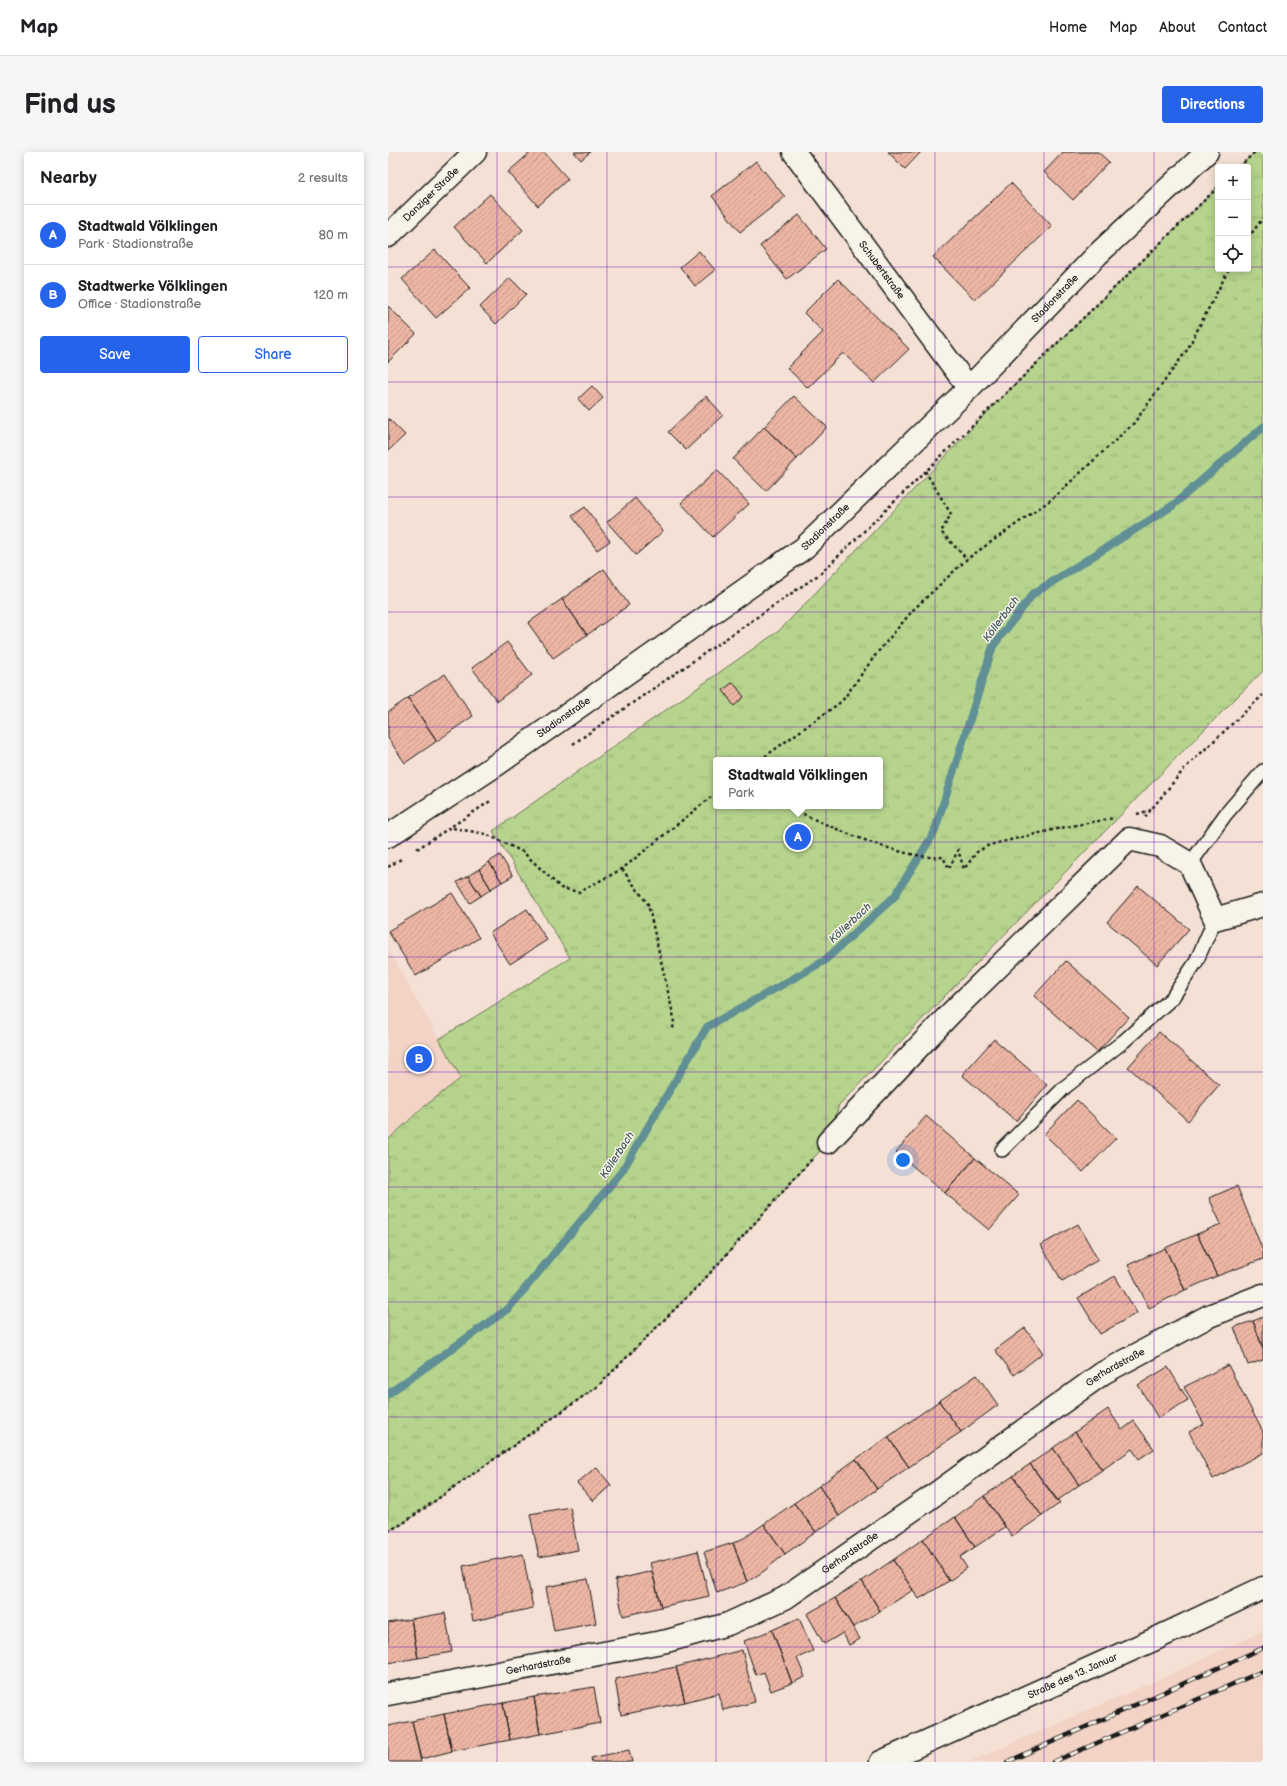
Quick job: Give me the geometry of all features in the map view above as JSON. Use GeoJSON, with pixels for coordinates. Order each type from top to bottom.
{"type":"FeatureCollection","features":[{"type":"Feature","properties":{"kind":"street","name":"Danziger Straße"},"geometry":{"type":"LineString","coordinates":[[388,236],[475,152]]}},
{"type":"Feature","properties":{"kind":"street","name":"Stadionstraße"},"geometry":{"type":"LineString","coordinates":[[388,836],[499,763],[804,548],[969,388],[1098,254],[1207,152]]}},
{"type":"Feature","properties":{"kind":"street","name":"Schubertstraße"},"geometry":{"type":"LineString","coordinates":[[804,156],[969,388]]}},
{"type":"Feature","properties":{"kind":"street"},"geometry":{"type":"LineString","coordinates":[[828,1142],[951,1013],[1129,838],[1160,846],[1190,864],[1215,919],[1263,905]]}},
{"type":"Feature","properties":{"kind":"street","name":"Gerhardstraße"},"geometry":{"type":"LineString","coordinates":[[388,1694],[667,1641],[728,1624],[785,1598],[928,1500],[1103,1373],[1209,1316],[1263,1295]]}},
{"type":"Feature","properties":{"kind":"street","name":"Straße des 13. Januar"},"geometry":{"type":"LineString","coordinates":[[881,1762],[1153,1640],[1263,1588]]}},
{"type":"Feature","properties":{"kind":"lane"},"geometry":{"type":"LineString","coordinates":[[1190,864],[1225,815],[1263,771]]}},
{"type":"Feature","properties":{"kind":"lane"},"geometry":{"type":"LineString","coordinates":[[1002,1150],[1065,1087],[1124,1041],[1172,998],[1196,962],[1215,919]]}},
{"type":"Feature","properties":{"kind":"path"},"geometry":{"type":"LineString","coordinates":[[1242,164],[1255,152]]}},
{"type":"Feature","properties":{"kind":"path"},"geometry":{"type":"LineString","coordinates":[[1250,236],[1263,218]]}},
{"type":"Feature","properties":{"kind":"path"},"geometry":{"type":"LineString","coordinates":[[764,757],[842,701],[877,653],[913,610],[967,559],[1052,499],[1134,423],[1187,350],[1227,272]]}},
{"type":"Feature","properties":{"kind":"path"},"geometry":{"type":"LineString","coordinates":[[925,471],[951,514],[940,532],[967,559]]}},
{"type":"Feature","properties":{"kind":"path"},"geometry":{"type":"LineString","coordinates":[[1129,838],[1185,768],[1263,695]]}},
{"type":"Feature","properties":{"kind":"path"},"geometry":{"type":"LineString","coordinates":[[452,828],[486,834],[523,852],[561,888],[579,892],[622,869],[713,795]]}},
{"type":"Feature","properties":{"kind":"path"},"geometry":{"type":"LineString","coordinates":[[794,809],[867,841],[903,852],[935,858],[943,857],[949,869],[958,850],[964,869],[977,852],[989,845],[1068,826],[1118,818]]}},
{"type":"Feature","properties":{"kind":"path"},"geometry":{"type":"LineString","coordinates":[[1131,815],[1151,810]]}},
{"type":"Feature","properties":{"kind":"path"},"geometry":{"type":"LineString","coordinates":[[622,869],[648,904],[674,1018],[673,1031]]}},
{"type":"Feature","properties":{"kind":"path"},"geometry":{"type":"LineString","coordinates":[[388,1531],[402,1524],[598,1386],[702,1282],[828,1142]]}},
{"type":"Feature","properties":{"kind":"shaded area"},"geometry":{"type":"Polygon","coordinates":[[[388,949],[461,1078],[421,1109],[388,1140],[388,949]]]}},
{"type":"Feature","properties":{"kind":"shaded area"},"geometry":{"type":"Polygon","coordinates":[[[1263,1631],[1263,1762],[969,1762],[1171,1674],[1263,1631]]]}},
{"type":"Feature","properties":{"kind":"green space"},"geometry":{"type":"Polygon","coordinates":[[[1255,152],[1263,152],[1263,671],[1180,754],[839,1105],[828,1142],[702,1282],[598,1386],[402,1524],[388,1531],[388,1140],[421,1109],[461,1078],[439,1039],[570,958],[493,831],[780,630],[997,402],[1215,190],[1215,272],[1251,272],[1251,164],[1242,164],[1255,152]]]}},
{"type":"Feature","properties":{"kind":"building"},"geometry":{"type":"Polygon","coordinates":[[[531,152],[544,152],[568,179],[538,206],[508,172],[531,152]]]}},
{"type":"Feature","properties":{"kind":"building"},"geometry":{"type":"Polygon","coordinates":[[[574,152],[590,152],[581,160],[574,152]]]}},
{"type":"Feature","properties":{"kind":"building"},"geometry":{"type":"Polygon","coordinates":[[[888,152],[921,152],[905,169],[888,152]]]}},
{"type":"Feature","properties":{"kind":"building"},"geometry":{"type":"Polygon","coordinates":[[[1063,152],[1098,152],[1109,162],[1073,200],[1044,172],[1063,152]]]}},
{"type":"Feature","properties":{"kind":"building"},"geometry":{"type":"Polygon","coordinates":[[[756,161],[785,197],[740,232],[712,196],[756,161]]]}},
{"type":"Feature","properties":{"kind":"building"},"geometry":{"type":"Polygon","coordinates":[[[1011,183],[1052,226],[975,300],[933,257],[1011,183]]]}},
{"type":"Feature","properties":{"kind":"building"},"geometry":{"type":"Polygon","coordinates":[[[490,194],[523,230],[487,263],[454,227],[490,194]]]}},
{"type":"Feature","properties":{"kind":"building"},"geometry":{"type":"Polygon","coordinates":[[[799,215],[826,249],[787,279],[760,246],[799,215]]]}},
{"type":"Feature","properties":{"kind":"building"},"geometry":{"type":"Polygon","coordinates":[[[435,250],[470,288],[436,318],[402,279],[435,250]]]}},
{"type":"Feature","properties":{"kind":"building"},"geometry":{"type":"Polygon","coordinates":[[[699,251],[715,270],[695,286],[680,267],[699,251]]]}},
{"type":"Feature","properties":{"kind":"building"},"geometry":{"type":"Polygon","coordinates":[[[510,278],[526,294],[496,324],[480,307],[510,278]]]}},
{"type":"Feature","properties":{"kind":"building"},"geometry":{"type":"Polygon","coordinates":[[[838,279],[909,349],[874,383],[843,353],[808,388],[787,368],[823,332],[804,313],[838,279]]]}},
{"type":"Feature","properties":{"kind":"building"},"geometry":{"type":"Polygon","coordinates":[[[388,306],[416,334],[388,362],[388,306]]]}},
{"type":"Feature","properties":{"kind":"building"},"geometry":{"type":"Polygon","coordinates":[[[592,386],[603,398],[589,411],[578,399],[592,386]]]}},
{"type":"Feature","properties":{"kind":"building"},"geometry":{"type":"Polygon","coordinates":[[[706,396],[723,415],[686,450],[668,432],[706,396]]]}},
{"type":"Feature","properties":{"kind":"building"},"geometry":{"type":"Polygon","coordinates":[[[794,396],[827,427],[797,459],[764,427],[794,396]]]}},
{"type":"Feature","properties":{"kind":"building"},"geometry":{"type":"Polygon","coordinates":[[[388,418],[405,435],[388,451],[388,418]]]}},
{"type":"Feature","properties":{"kind":"building"},"geometry":{"type":"Polygon","coordinates":[[[764,427],[797,459],[766,491],[733,459],[764,427]]]}},
{"type":"Feature","properties":{"kind":"building"},"geometry":{"type":"Polygon","coordinates":[[[717,470],[749,504],[713,537],[681,503],[717,470]]]}},
{"type":"Feature","properties":{"kind":"building"},"geometry":{"type":"Polygon","coordinates":[[[635,498],[663,531],[636,555],[607,522],[635,498]]]}},
{"type":"Feature","properties":{"kind":"building"},"geometry":{"type":"Polygon","coordinates":[[[585,507],[610,541],[597,550],[572,516],[585,507]]]}},
{"type":"Feature","properties":{"kind":"building"},"geometry":{"type":"Polygon","coordinates":[[[604,569],[629,605],[587,635],[562,599],[604,569]]]}},
{"type":"Feature","properties":{"kind":"building"},"geometry":{"type":"Polygon","coordinates":[[[562,599],[587,635],[553,658],[528,623],[562,599]]]}},
{"type":"Feature","properties":{"kind":"building"},"geometry":{"type":"Polygon","coordinates":[[[507,642],[532,675],[497,701],[472,668],[507,642]]]}},
{"type":"Feature","properties":{"kind":"building"},"geometry":{"type":"Polygon","coordinates":[[[445,674],[473,716],[437,741],[408,698],[445,674]]]}},
{"type":"Feature","properties":{"kind":"building"},"geometry":{"type":"Polygon","coordinates":[[[733,682],[744,697],[734,706],[723,690],[733,682]]]}},
{"type":"Feature","properties":{"kind":"building"},"geometry":{"type":"Polygon","coordinates":[[[408,698],[437,741],[405,763],[388,738],[388,712],[408,698]]]}},
{"type":"Feature","properties":{"kind":"building"},"geometry":{"type":"Polygon","coordinates":[[[500,855],[513,876],[502,882],[489,862],[500,855]]]}},
{"type":"Feature","properties":{"kind":"building"},"geometry":{"type":"Polygon","coordinates":[[[489,862],[502,882],[491,889],[479,869],[489,862]]]}},
{"type":"Feature","properties":{"kind":"building"},"geometry":{"type":"Polygon","coordinates":[[[479,869],[491,889],[481,896],[468,876],[479,869]]]}},
{"type":"Feature","properties":{"kind":"building"},"geometry":{"type":"Polygon","coordinates":[[[468,876],[481,896],[470,903],[457,882],[468,876]]]}},
{"type":"Feature","properties":{"kind":"building"},"geometry":{"type":"Polygon","coordinates":[[[1138,886],[1189,929],[1157,965],[1107,922],[1138,886]]]}},
{"type":"Feature","properties":{"kind":"building"},"geometry":{"type":"Polygon","coordinates":[[[452,893],[479,938],[416,976],[388,931],[452,893]]]}},
{"type":"Feature","properties":{"kind":"building"},"geometry":{"type":"Polygon","coordinates":[[[527,909],[547,940],[510,964],[490,933],[527,909]]]}},
{"type":"Feature","properties":{"kind":"building"},"geometry":{"type":"Polygon","coordinates":[[[1066,961],[1129,1017],[1097,1052],[1034,996],[1066,961]]]}},
{"type":"Feature","properties":{"kind":"building"},"geometry":{"type":"Polygon","coordinates":[[[1159,1032],[1219,1085],[1188,1121],[1128,1067],[1159,1032]]]}},
{"type":"Feature","properties":{"kind":"building"},"geometry":{"type":"Polygon","coordinates":[[[994,1039],[1047,1085],[1016,1121],[962,1075],[994,1039]]]}},
{"type":"Feature","properties":{"kind":"building"},"geometry":{"type":"Polygon","coordinates":[[[1077,1100],[1116,1138],[1083,1172],[1044,1134],[1077,1100]]]}},
{"type":"Feature","properties":{"kind":"building"},"geometry":{"type":"Polygon","coordinates":[[[926,1116],[975,1158],[945,1193],[896,1152],[926,1116]]]}},
{"type":"Feature","properties":{"kind":"building"},"geometry":{"type":"Polygon","coordinates":[[[975,1158],[1019,1195],[989,1230],[945,1193],[975,1158]]]}},
{"type":"Feature","properties":{"kind":"building"},"geometry":{"type":"Polygon","coordinates":[[[1237,1186],[1263,1251],[1263,1259],[1217,1276],[1197,1234],[1221,1224],[1209,1198],[1237,1186]]]}},
{"type":"Feature","properties":{"kind":"building"},"geometry":{"type":"Polygon","coordinates":[[[1078,1224],[1098,1260],[1062,1281],[1041,1245],[1078,1224]]]}},
{"type":"Feature","properties":{"kind":"building"},"geometry":{"type":"Polygon","coordinates":[[[1197,1234],[1217,1276],[1185,1290],[1165,1248],[1197,1234]]]}},
{"type":"Feature","properties":{"kind":"building"},"geometry":{"type":"Polygon","coordinates":[[[1165,1248],[1185,1290],[1149,1308],[1128,1265],[1165,1248]]]}},
{"type":"Feature","properties":{"kind":"building"},"geometry":{"type":"Polygon","coordinates":[[[1115,1276],[1137,1313],[1100,1334],[1078,1298],[1115,1276]]]}},
{"type":"Feature","properties":{"kind":"building"},"geometry":{"type":"Polygon","coordinates":[[[1263,1317],[1263,1349],[1253,1321],[1263,1317]]]}},
{"type":"Feature","properties":{"kind":"building"},"geometry":{"type":"Polygon","coordinates":[[[1253,1321],[1263,1349],[1263,1360],[1248,1365],[1234,1327],[1253,1321]]]}},
{"type":"Feature","properties":{"kind":"building"},"geometry":{"type":"Polygon","coordinates":[[[1025,1328],[1043,1353],[1014,1375],[995,1350],[1025,1328]]]}},
{"type":"Feature","properties":{"kind":"building"},"geometry":{"type":"Polygon","coordinates":[[[1228,1365],[1263,1432],[1263,1453],[1213,1479],[1189,1432],[1204,1424],[1184,1387],[1228,1365]]]}},
{"type":"Feature","properties":{"kind":"building"},"geometry":{"type":"Polygon","coordinates":[[[1168,1367],[1188,1400],[1158,1418],[1138,1385],[1168,1367]]]}},
{"type":"Feature","properties":{"kind":"building"},"geometry":{"type":"Polygon","coordinates":[[[977,1375],[998,1405],[961,1432],[939,1401],[977,1375]]]}},
{"type":"Feature","properties":{"kind":"building"},"geometry":{"type":"Polygon","coordinates":[[[939,1401],[961,1432],[909,1467],[888,1437],[939,1401]]]}},
{"type":"Feature","properties":{"kind":"building"},"geometry":{"type":"Polygon","coordinates":[[[1108,1409],[1122,1430],[1134,1421],[1154,1449],[1139,1459],[1132,1449],[1102,1470],[1075,1432],[1108,1409]]]}},
{"type":"Feature","properties":{"kind":"building"},"geometry":{"type":"Polygon","coordinates":[[[1075,1432],[1102,1470],[1079,1485],[1053,1448],[1075,1432]]]}},
{"type":"Feature","properties":{"kind":"building"},"geometry":{"type":"Polygon","coordinates":[[[888,1437],[909,1467],[877,1489],[856,1459],[888,1437]]]}},
{"type":"Feature","properties":{"kind":"building"},"geometry":{"type":"Polygon","coordinates":[[[1053,1448],[1079,1485],[1057,1501],[1030,1464],[1053,1448]]]}},
{"type":"Feature","properties":{"kind":"building"},"geometry":{"type":"Polygon","coordinates":[[[856,1459],[877,1489],[839,1516],[819,1486],[856,1459]]]}},
{"type":"Feature","properties":{"kind":"building"},"geometry":{"type":"Polygon","coordinates":[[[1030,1464],[1060,1503],[1042,1516],[1013,1476],[1030,1464]]]}},
{"type":"Feature","properties":{"kind":"building"},"geometry":{"type":"Polygon","coordinates":[[[596,1467],[611,1485],[593,1501],[577,1483],[596,1467]]]}},
{"type":"Feature","properties":{"kind":"building"},"geometry":{"type":"Polygon","coordinates":[[[1013,1476],[1042,1516],[1012,1536],[984,1496],[1013,1476]]]}},
{"type":"Feature","properties":{"kind":"building"},"geometry":{"type":"Polygon","coordinates":[[[819,1486],[839,1516],[816,1532],[794,1503],[819,1486]]]}},
{"type":"Feature","properties":{"kind":"building"},"geometry":{"type":"Polygon","coordinates":[[[984,1496],[1005,1527],[975,1547],[955,1517],[984,1496]]]}},
{"type":"Feature","properties":{"kind":"building"},"geometry":{"type":"Polygon","coordinates":[[[794,1503],[816,1532],[785,1554],[764,1524],[794,1503]]]}},
{"type":"Feature","properties":{"kind":"building"},"geometry":{"type":"Polygon","coordinates":[[[570,1507],[578,1550],[539,1557],[530,1514],[570,1507]]]}},
{"type":"Feature","properties":{"kind":"building"},"geometry":{"type":"Polygon","coordinates":[[[955,1517],[975,1547],[960,1557],[967,1568],[949,1581],[923,1539],[955,1517]]]}},
{"type":"Feature","properties":{"kind":"building"},"geometry":{"type":"Polygon","coordinates":[[[764,1524],[785,1554],[764,1571],[747,1582],[733,1543],[744,1538],[764,1524]]]}},
{"type":"Feature","properties":{"kind":"building"},"geometry":{"type":"Polygon","coordinates":[[[923,1539],[949,1581],[919,1599],[893,1560],[923,1539]]]}},
{"type":"Feature","properties":{"kind":"building"},"geometry":{"type":"Polygon","coordinates":[[[733,1543],[747,1582],[717,1593],[704,1552],[733,1543]]]}},
{"type":"Feature","properties":{"kind":"building"},"geometry":{"type":"Polygon","coordinates":[[[698,1551],[709,1596],[661,1607],[650,1563],[698,1551]]]}},
{"type":"Feature","properties":{"kind":"building"},"geometry":{"type":"Polygon","coordinates":[[[523,1554],[533,1608],[473,1621],[463,1566],[523,1554]]]}},
{"type":"Feature","properties":{"kind":"building"},"geometry":{"type":"Polygon","coordinates":[[[893,1560],[913,1590],[880,1611],[862,1581],[893,1560]]]}},
{"type":"Feature","properties":{"kind":"building"},"geometry":{"type":"Polygon","coordinates":[[[652,1571],[661,1607],[623,1616],[615,1580],[652,1571]]]}},
{"type":"Feature","properties":{"kind":"building"},"geometry":{"type":"Polygon","coordinates":[[[588,1579],[596,1623],[554,1631],[546,1587],[588,1579]]]}},
{"type":"Feature","properties":{"kind":"building"},"geometry":{"type":"Polygon","coordinates":[[[862,1581],[880,1611],[853,1627],[835,1598],[862,1581]]]}},
{"type":"Feature","properties":{"kind":"building"},"geometry":{"type":"Polygon","coordinates":[[[835,1598],[860,1639],[849,1645],[843,1633],[824,1644],[807,1614],[835,1598]]]}},
{"type":"Feature","properties":{"kind":"building"},"geometry":{"type":"Polygon","coordinates":[[[445,1613],[452,1652],[418,1658],[411,1619],[445,1613]]]}},
{"type":"Feature","properties":{"kind":"building"},"geometry":{"type":"Polygon","coordinates":[[[799,1618],[813,1651],[797,1658],[805,1677],[792,1683],[772,1630],[799,1618]]]}},
{"type":"Feature","properties":{"kind":"building"},"geometry":{"type":"Polygon","coordinates":[[[411,1619],[418,1658],[388,1663],[388,1623],[411,1619]]]}},
{"type":"Feature","properties":{"kind":"building"},"geometry":{"type":"Polygon","coordinates":[[[772,1630],[792,1683],[771,1691],[764,1672],[756,1675],[744,1641],[772,1630]]]}},
{"type":"Feature","properties":{"kind":"building"},"geometry":{"type":"Polygon","coordinates":[[[742,1650],[755,1702],[723,1710],[719,1693],[685,1702],[676,1667],[742,1650]]]}},
{"type":"Feature","properties":{"kind":"building"},"geometry":{"type":"Polygon","coordinates":[[[676,1667],[685,1702],[621,1715],[615,1679],[676,1667]]]}},
{"type":"Feature","properties":{"kind":"building"},"geometry":{"type":"Polygon","coordinates":[[[594,1687],[600,1723],[540,1734],[534,1697],[594,1687]]]}},
{"type":"Feature","properties":{"kind":"building"},"geometry":{"type":"Polygon","coordinates":[[[534,1697],[540,1734],[510,1740],[503,1703],[534,1697]]]}},
{"type":"Feature","properties":{"kind":"building"},"geometry":{"type":"Polygon","coordinates":[[[503,1703],[510,1740],[452,1751],[444,1714],[503,1703]]]}},
{"type":"Feature","properties":{"kind":"building"},"geometry":{"type":"Polygon","coordinates":[[[444,1714],[452,1751],[421,1759],[412,1721],[444,1714]]]}},
{"type":"Feature","properties":{"kind":"building"},"geometry":{"type":"Polygon","coordinates":[[[412,1721],[421,1762],[388,1762],[388,1726],[412,1721]]]}},
{"type":"Feature","properties":{"kind":"building"},"geometry":{"type":"Polygon","coordinates":[[[629,1750],[632,1762],[592,1762],[591,1758],[629,1750]]]}},
{"type":"Feature","properties":{"kind":"waterway","name":"Köllerbach"},"geometry":{"type":"LineString","coordinates":[[388,1394],[509,1308],[622,1171],[707,1027],[824,961],[894,897],[934,833],[993,646],[1033,594],[1172,506],[1263,427]]}},
{"type":"Feature","properties":{"kind":"railway"},"geometry":{"type":"LineString","coordinates":[[1007,1762],[1263,1648]]}},
{"type":"Feature","properties":{"kind":"railway"},"geometry":{"type":"LineString","coordinates":[[1053,1762],[1263,1671]]}},
{"type":"Feature","properties":{"kind":"place","name":"Stadtwald Völklingen"},"geometry":{"type":"Point","coordinates":[798,837]}},
{"type":"Feature","properties":{"kind":"place","name":"Stadtwerke Völklingen"},"geometry":{"type":"Point","coordinates":[419,1059]}}]}
